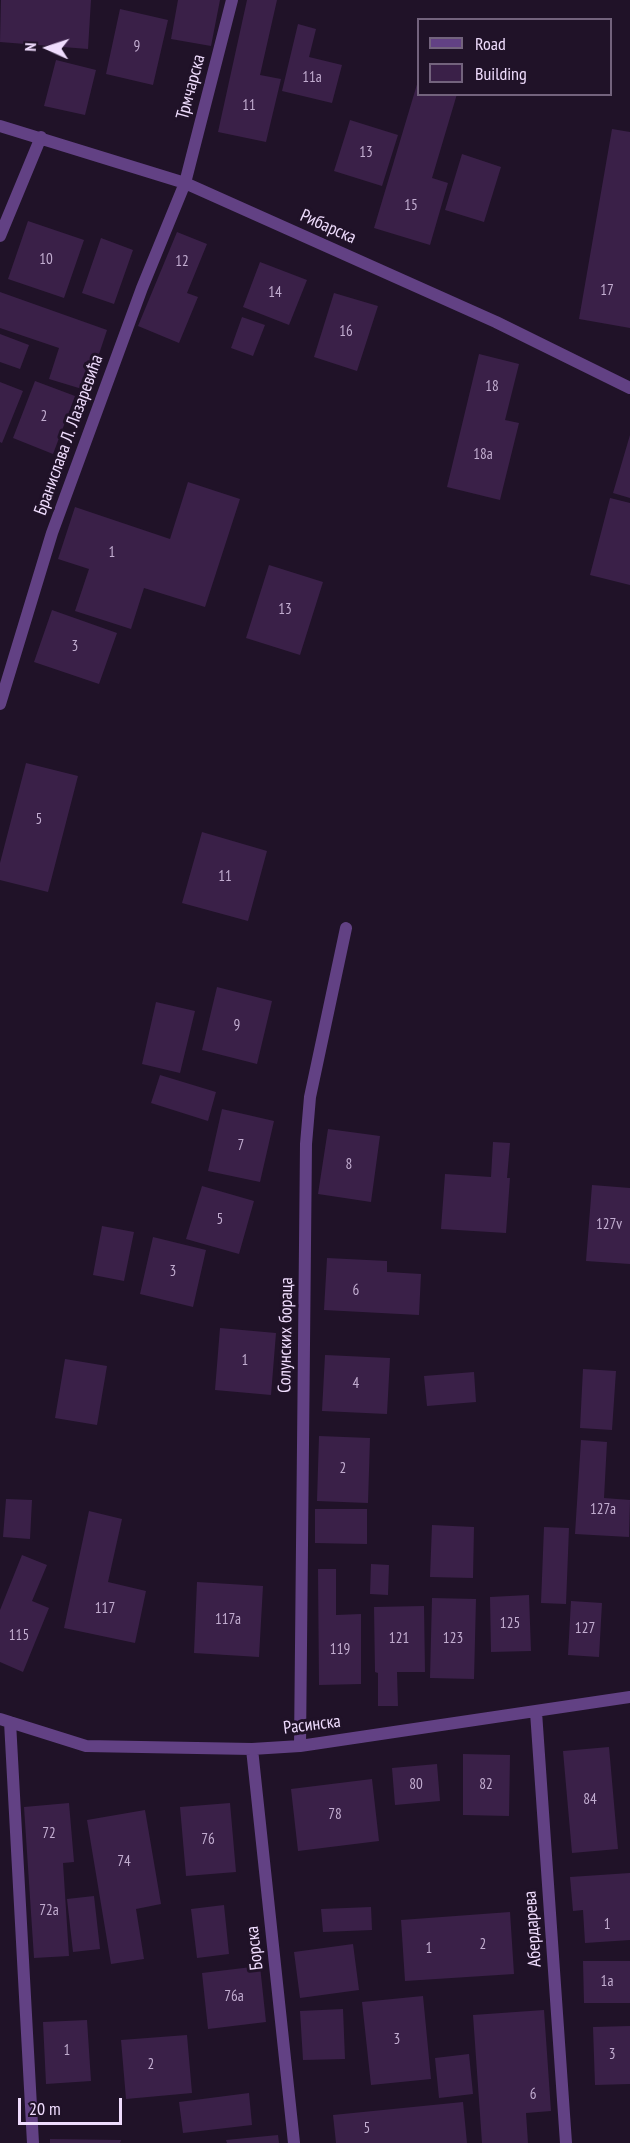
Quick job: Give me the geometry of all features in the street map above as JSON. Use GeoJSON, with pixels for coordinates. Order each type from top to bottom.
{"type":"FeatureCollection","features":[{"type":"Feature","properties":{"kind":"street","name":"Трмчарска"},"geometry":{"type":"LineString","coordinates":[[185,183],[232,0]]}},
{"type":"Feature","properties":{"kind":"street","name":"Рибарска"},"geometry":{"type":"LineString","coordinates":[[0,126],[185,183],[496,322],[630,388]]}},
{"type":"Feature","properties":{"kind":"street"},"geometry":{"type":"LineString","coordinates":[[0,236],[41,137]]}},
{"type":"Feature","properties":{"kind":"street","name":"Бранислава Л. Лазаревића"},"geometry":{"type":"LineString","coordinates":[[0,704],[52,533],[142,288],[185,183]]}},
{"type":"Feature","properties":{"kind":"street","name":"Солунских бораца"},"geometry":{"type":"LineString","coordinates":[[300,1746],[306,1144],[310,1096],[346,928]]}},
{"type":"Feature","properties":{"kind":"street","name":"Расинска"},"geometry":{"type":"LineString","coordinates":[[5,1720],[86,1746],[252,1749],[300,1746],[630,1697]]}},
{"type":"Feature","properties":{"kind":"street","name":"Абердарева"},"geometry":{"type":"LineString","coordinates":[[536,1712],[566,2143]]}},
{"type":"Feature","properties":{"kind":"street"},"geometry":{"type":"LineString","coordinates":[[5,1720],[33,2143]]}},
{"type":"Feature","properties":{"kind":"street","name":"Борска"},"geometry":{"type":"LineString","coordinates":[[252,1749],[294,2143]]}},
{"type":"Feature","properties":{"kind":"building"},"geometry":{"type":"Polygon","coordinates":[[[1,0],[91,0],[88,49],[0,42],[1,0]]]}},
{"type":"Feature","properties":{"kind":"building"},"geometry":{"type":"Polygon","coordinates":[[[178,0],[220,0],[211,46],[171,39],[178,0]]]}},
{"type":"Feature","properties":{"kind":"building"},"geometry":{"type":"Polygon","coordinates":[[[247,0],[277,0],[260,75],[281,79],[266,142],[218,132],[247,0]]]}},
{"type":"Feature","properties":{"kind":"building"},"geometry":{"type":"Polygon","coordinates":[[[120,9],[168,20],[153,85],[106,74],[120,9]]]}},
{"type":"Feature","properties":{"kind":"building"},"geometry":{"type":"Polygon","coordinates":[[[298,24],[316,29],[309,57],[342,65],[332,103],[282,91],[298,24]]]}},
{"type":"Feature","properties":{"kind":"building"},"geometry":{"type":"Polygon","coordinates":[[[56,60],[96,70],[85,115],[44,106],[56,60]]]}},
{"type":"Feature","properties":{"kind":"building"},"geometry":{"type":"Polygon","coordinates":[[[417,84],[417,96],[456,96],[432,178],[448,183],[430,245],[374,228],[417,84]]]}},
{"type":"Feature","properties":{"kind":"building"},"geometry":{"type":"Polygon","coordinates":[[[350,120],[398,135],[382,186],[334,171],[350,120]]]}},
{"type":"Feature","properties":{"kind":"building"},"geometry":{"type":"Polygon","coordinates":[[[612,129],[630,132],[630,328],[579,319],[612,129]]]}},
{"type":"Feature","properties":{"kind":"building"},"geometry":{"type":"Polygon","coordinates":[[[462,154],[501,167],[484,222],[445,210],[462,154]]]}},
{"type":"Feature","properties":{"kind":"building"},"geometry":{"type":"Polygon","coordinates":[[[28,221],[84,240],[64,298],[8,279],[28,221]]]}},
{"type":"Feature","properties":{"kind":"building"},"geometry":{"type":"Polygon","coordinates":[[[177,232],[207,244],[187,293],[198,297],[179,343],[138,326],[177,232]]]}},
{"type":"Feature","properties":{"kind":"building"},"geometry":{"type":"Polygon","coordinates":[[[101,238],[133,250],[114,304],[82,293],[101,238]]]}},
{"type":"Feature","properties":{"kind":"building"},"geometry":{"type":"Polygon","coordinates":[[[260,262],[307,280],[289,325],[243,307],[260,262]]]}},
{"type":"Feature","properties":{"kind":"building"},"geometry":{"type":"Polygon","coordinates":[[[0,292],[107,330],[97,360],[101,361],[92,392],[49,379],[59,348],[0,328],[0,292]]]}},
{"type":"Feature","properties":{"kind":"building"},"geometry":{"type":"Polygon","coordinates":[[[334,293],[378,306],[357,371],[314,357],[334,293]]]}},
{"type":"Feature","properties":{"kind":"building"},"geometry":{"type":"Polygon","coordinates":[[[242,317],[265,325],[253,356],[231,348],[242,317]]]}},
{"type":"Feature","properties":{"kind":"building"},"geometry":{"type":"Polygon","coordinates":[[[0,334],[29,345],[20,369],[0,362],[0,334]]]}},
{"type":"Feature","properties":{"kind":"building"},"geometry":{"type":"Polygon","coordinates":[[[479,354],[519,364],[505,420],[519,423],[500,500],[447,487],[479,354]]]}},
{"type":"Feature","properties":{"kind":"building"},"geometry":{"type":"Polygon","coordinates":[[[35,381],[75,396],[53,454],[13,438],[35,381]]]}},
{"type":"Feature","properties":{"kind":"building"},"geometry":{"type":"Polygon","coordinates":[[[0,382],[23,391],[2,443],[0,442],[0,382]]]}},
{"type":"Feature","properties":{"kind":"building"},"geometry":{"type":"Polygon","coordinates":[[[630,435],[630,498],[613,493],[630,435]]]}},
{"type":"Feature","properties":{"kind":"building"},"geometry":{"type":"Polygon","coordinates":[[[188,482],[240,499],[205,607],[144,588],[131,629],[75,611],[89,569],[58,559],[75,507],[170,539],[188,482]]]}},
{"type":"Feature","properties":{"kind":"building"},"geometry":{"type":"Polygon","coordinates":[[[610,498],[630,503],[630,585],[590,575],[610,498]]]}},
{"type":"Feature","properties":{"kind":"building"},"geometry":{"type":"Polygon","coordinates":[[[269,565],[323,582],[300,655],[246,638],[269,565]]]}},
{"type":"Feature","properties":{"kind":"building"},"geometry":{"type":"Polygon","coordinates":[[[52,610],[117,633],[99,684],[34,662],[52,610]]]}},
{"type":"Feature","properties":{"kind":"building"},"geometry":{"type":"Polygon","coordinates":[[[26,763],[78,776],[48,892],[0,880],[0,863],[26,763]]]}},
{"type":"Feature","properties":{"kind":"building"},"geometry":{"type":"Polygon","coordinates":[[[202,832],[267,851],[248,921],[182,903],[202,832]]]}},
{"type":"Feature","properties":{"kind":"building"},"geometry":{"type":"Polygon","coordinates":[[[217,987],[272,1001],[257,1064],[202,1050],[217,987]]]}},
{"type":"Feature","properties":{"kind":"building"},"geometry":{"type":"Polygon","coordinates":[[[156,1002],[195,1011],[180,1073],[142,1064],[156,1002]]]}},
{"type":"Feature","properties":{"kind":"building"},"geometry":{"type":"Polygon","coordinates":[[[160,1075],[216,1092],[208,1121],[151,1103],[160,1075]]]}},
{"type":"Feature","properties":{"kind":"building"},"geometry":{"type":"Polygon","coordinates":[[[222,1109],[274,1121],[260,1182],[208,1171],[222,1109]]]}},
{"type":"Feature","properties":{"kind":"building"},"geometry":{"type":"Polygon","coordinates":[[[328,1129],[380,1136],[371,1202],[318,1194],[328,1129]]]}},
{"type":"Feature","properties":{"kind":"building"},"geometry":{"type":"Polygon","coordinates":[[[493,1142],[510,1143],[506,1233],[441,1229],[445,1174],[491,1177],[493,1142]]]}},
{"type":"Feature","properties":{"kind":"building"},"geometry":{"type":"Polygon","coordinates":[[[592,1185],[630,1188],[630,1264],[586,1261],[592,1185]]]}},
{"type":"Feature","properties":{"kind":"building"},"geometry":{"type":"Polygon","coordinates":[[[202,1186],[254,1201],[239,1254],[186,1239],[202,1186]]]}},
{"type":"Feature","properties":{"kind":"building"},"geometry":{"type":"Polygon","coordinates":[[[102,1226],[134,1232],[124,1281],[93,1275],[102,1226]]]}},
{"type":"Feature","properties":{"kind":"building"},"geometry":{"type":"Polygon","coordinates":[[[153,1237],[206,1250],[193,1307],[140,1294],[153,1237]]]}},
{"type":"Feature","properties":{"kind":"building"},"geometry":{"type":"Polygon","coordinates":[[[327,1258],[387,1261],[387,1272],[421,1274],[419,1315],[324,1310],[327,1258]]]}},
{"type":"Feature","properties":{"kind":"building"},"geometry":{"type":"Polygon","coordinates":[[[220,1328],[276,1333],[271,1395],[215,1390],[220,1328]]]}},
{"type":"Feature","properties":{"kind":"building"},"geometry":{"type":"Polygon","coordinates":[[[325,1355],[390,1358],[387,1414],[322,1411],[325,1355]]]}},
{"type":"Feature","properties":{"kind":"building"},"geometry":{"type":"Polygon","coordinates":[[[65,1359],[107,1366],[97,1425],[55,1418],[65,1359]]]}},
{"type":"Feature","properties":{"kind":"building"},"geometry":{"type":"Polygon","coordinates":[[[583,1369],[616,1371],[612,1430],[580,1428],[583,1369]]]}},
{"type":"Feature","properties":{"kind":"building"},"geometry":{"type":"Polygon","coordinates":[[[474,1372],[476,1402],[427,1406],[424,1376],[474,1372]]]}},
{"type":"Feature","properties":{"kind":"building"},"geometry":{"type":"Polygon","coordinates":[[[319,1436],[370,1438],[368,1503],[317,1501],[319,1436]]]}},
{"type":"Feature","properties":{"kind":"building"},"geometry":{"type":"Polygon","coordinates":[[[581,1440],[607,1442],[604,1498],[630,1500],[629,1537],[575,1534],[581,1440]]]}},
{"type":"Feature","properties":{"kind":"building"},"geometry":{"type":"Polygon","coordinates":[[[6,1499],[32,1500],[30,1539],[3,1537],[6,1499]]]}},
{"type":"Feature","properties":{"kind":"building"},"geometry":{"type":"Polygon","coordinates":[[[315,1509],[367,1509],[367,1544],[315,1543],[315,1509]]]}},
{"type":"Feature","properties":{"kind":"building"},"geometry":{"type":"Polygon","coordinates":[[[89,1511],[122,1519],[108,1582],[146,1591],[135,1643],[64,1628],[89,1511]]]}},
{"type":"Feature","properties":{"kind":"building"},"geometry":{"type":"Polygon","coordinates":[[[432,1525],[474,1527],[473,1578],[430,1577],[432,1525]]]}},
{"type":"Feature","properties":{"kind":"building"},"geometry":{"type":"Polygon","coordinates":[[[544,1527],[569,1528],[566,1604],[541,1603],[544,1527]]]}},
{"type":"Feature","properties":{"kind":"building"},"geometry":{"type":"Polygon","coordinates":[[[22,1555],[47,1565],[32,1601],[49,1608],[23,1672],[0,1662],[0,1610],[22,1555]]]}},
{"type":"Feature","properties":{"kind":"building"},"geometry":{"type":"Polygon","coordinates":[[[371,1564],[389,1565],[388,1595],[370,1594],[371,1564]]]}},
{"type":"Feature","properties":{"kind":"building"},"geometry":{"type":"Polygon","coordinates":[[[318,1569],[336,1569],[336,1615],[361,1614],[361,1684],[319,1685],[318,1569]]]}},
{"type":"Feature","properties":{"kind":"building"},"geometry":{"type":"Polygon","coordinates":[[[197,1582],[263,1586],[259,1657],[194,1653],[197,1582]]]}},
{"type":"Feature","properties":{"kind":"building"},"geometry":{"type":"Polygon","coordinates":[[[529,1595],[531,1651],[491,1652],[490,1597],[529,1595]]]}},
{"type":"Feature","properties":{"kind":"building"},"geometry":{"type":"Polygon","coordinates":[[[432,1598],[476,1599],[474,1679],[430,1678],[432,1598]]]}},
{"type":"Feature","properties":{"kind":"building"},"geometry":{"type":"Polygon","coordinates":[[[571,1601],[602,1603],[599,1657],[568,1655],[571,1601]]]}},
{"type":"Feature","properties":{"kind":"building"},"geometry":{"type":"Polygon","coordinates":[[[424,1606],[425,1672],[397,1672],[398,1706],[378,1706],[374,1607],[424,1606]]]}},
{"type":"Feature","properties":{"kind":"building"},"geometry":{"type":"Polygon","coordinates":[[[609,1747],[618,1849],[572,1853],[563,1751],[609,1747]]]}},
{"type":"Feature","properties":{"kind":"building"},"geometry":{"type":"Polygon","coordinates":[[[463,1754],[510,1755],[509,1816],[463,1815],[463,1754]]]}},
{"type":"Feature","properties":{"kind":"building"},"geometry":{"type":"Polygon","coordinates":[[[437,1764],[440,1801],[395,1805],[392,1768],[437,1764]]]}},
{"type":"Feature","properties":{"kind":"building"},"geometry":{"type":"Polygon","coordinates":[[[372,1779],[379,1841],[298,1851],[291,1789],[372,1779]]]}},
{"type":"Feature","properties":{"kind":"building"},"geometry":{"type":"Polygon","coordinates":[[[69,1803],[74,1862],[63,1863],[69,1956],[34,1958],[24,1807],[69,1803]]]}},
{"type":"Feature","properties":{"kind":"building"},"geometry":{"type":"Polygon","coordinates":[[[230,1803],[236,1872],[186,1876],[180,1807],[230,1803]]]}},
{"type":"Feature","properties":{"kind":"building"},"geometry":{"type":"Polygon","coordinates":[[[145,1810],[161,1904],[136,1909],[144,1959],[111,1964],[87,1820],[145,1810]]]}},
{"type":"Feature","properties":{"kind":"building"},"geometry":{"type":"Polygon","coordinates":[[[630,1873],[630,1940],[585,1943],[583,1910],[573,1911],[570,1877],[630,1873]]]}},
{"type":"Feature","properties":{"kind":"building"},"geometry":{"type":"Polygon","coordinates":[[[94,1896],[100,1949],[73,1952],[67,1899],[94,1896]]]}},
{"type":"Feature","properties":{"kind":"building"},"geometry":{"type":"Polygon","coordinates":[[[224,1905],[229,1954],[197,1958],[191,1909],[224,1905]]]}},
{"type":"Feature","properties":{"kind":"building"},"geometry":{"type":"Polygon","coordinates":[[[371,1907],[372,1930],[323,1932],[321,1909],[371,1907]]]}},
{"type":"Feature","properties":{"kind":"building"},"geometry":{"type":"Polygon","coordinates":[[[510,1912],[514,1974],[405,1981],[401,1920],[510,1912]]]}},
{"type":"Feature","properties":{"kind":"building"},"geometry":{"type":"Polygon","coordinates":[[[353,1944],[359,1990],[300,1998],[294,1952],[353,1944]]]}},
{"type":"Feature","properties":{"kind":"building"},"geometry":{"type":"Polygon","coordinates":[[[583,1961],[630,1961],[630,2003],[584,2003],[583,1961]]]}},
{"type":"Feature","properties":{"kind":"building"},"geometry":{"type":"Polygon","coordinates":[[[260,1966],[266,2022],[208,2029],[202,1973],[260,1966]]]}},
{"type":"Feature","properties":{"kind":"building"},"geometry":{"type":"Polygon","coordinates":[[[423,1996],[431,2079],[371,2085],[362,2002],[423,1996]]]}},
{"type":"Feature","properties":{"kind":"building"},"geometry":{"type":"Polygon","coordinates":[[[343,2009],[345,2059],[303,2060],[300,2011],[343,2009]]]}},
{"type":"Feature","properties":{"kind":"building"},"geometry":{"type":"Polygon","coordinates":[[[544,2010],[551,2111],[526,2113],[528,2143],[482,2143],[473,2015],[544,2010]]]}},
{"type":"Feature","properties":{"kind":"building"},"geometry":{"type":"Polygon","coordinates":[[[87,2020],[91,2081],[46,2084],[43,2022],[87,2020]]]}},
{"type":"Feature","properties":{"kind":"building"},"geometry":{"type":"Polygon","coordinates":[[[630,2026],[630,2084],[595,2085],[593,2027],[630,2026]]]}},
{"type":"Feature","properties":{"kind":"building"},"geometry":{"type":"Polygon","coordinates":[[[187,2035],[192,2093],[126,2099],[121,2040],[187,2035]]]}},
{"type":"Feature","properties":{"kind":"building"},"geometry":{"type":"Polygon","coordinates":[[[469,2054],[473,2094],[439,2098],[435,2058],[469,2054]]]}},
{"type":"Feature","properties":{"kind":"building"},"geometry":{"type":"Polygon","coordinates":[[[249,2093],[252,2125],[183,2133],[179,2102],[249,2093]]]}},
{"type":"Feature","properties":{"kind":"building"},"geometry":{"type":"Polygon","coordinates":[[[463,2102],[467,2143],[336,2143],[333,2115],[463,2102]]]}},
{"type":"Feature","properties":{"kind":"building"},"geometry":{"type":"Polygon","coordinates":[[[278,2135],[279,2143],[227,2143],[226,2140],[278,2135]]]}},
{"type":"Feature","properties":{"kind":"building"},"geometry":{"type":"Polygon","coordinates":[[[50,2139],[121,2140],[120,2143],[50,2143],[50,2139]]]}}]}
